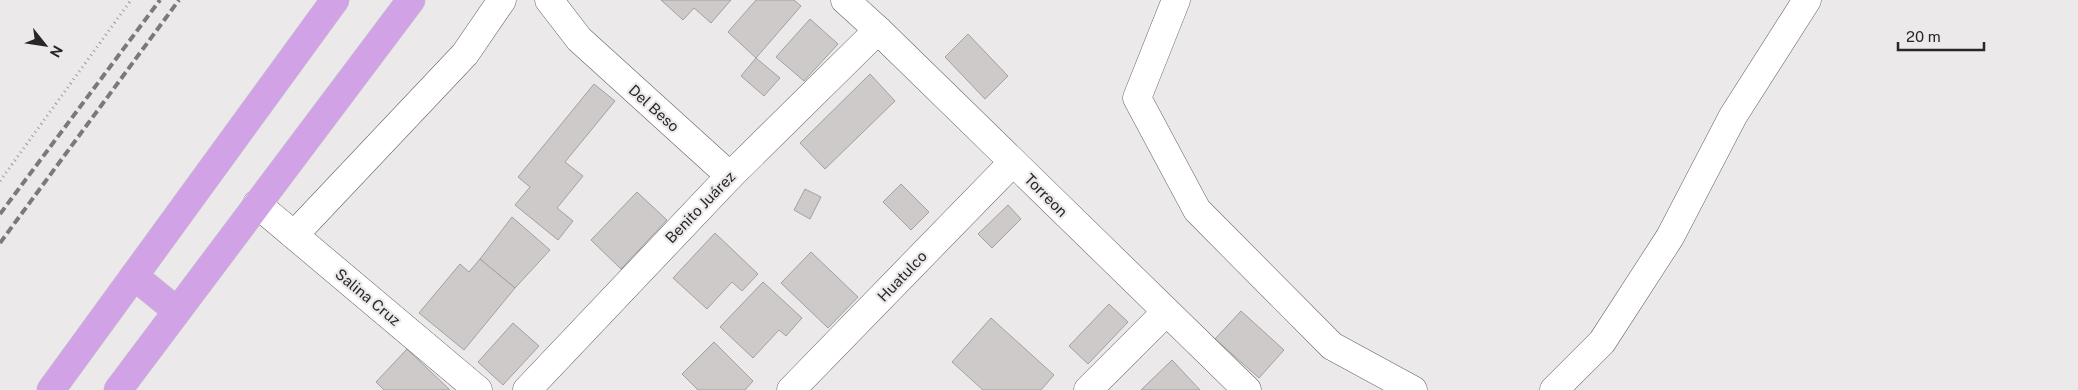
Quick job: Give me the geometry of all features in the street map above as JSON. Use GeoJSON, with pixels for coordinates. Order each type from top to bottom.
{"type":"FeatureCollection","features":[{"type":"Feature","properties":{"kind":"main road"},"geometry":{"type":"LineString","coordinates":[[51,390],[335,0]]}},
{"type":"Feature","properties":{"kind":"main road"},"geometry":{"type":"LineString","coordinates":[[118,390],[411,0]]}},
{"type":"Feature","properties":{"kind":"main road"},"geometry":{"type":"LineString","coordinates":[[134,276],[177,311]]}},
{"type":"Feature","properties":{"kind":"street"},"geometry":{"type":"LineString","coordinates":[[294,235],[464,54],[502,0]]}},
{"type":"Feature","properties":{"kind":"street","name":"Del Beso"},"geometry":{"type":"LineString","coordinates":[[549,0],[579,39],[730,176]]}},
{"type":"Feature","properties":{"kind":"street","name":"Torreon"},"geometry":{"type":"LineString","coordinates":[[845,0],[878,30],[1165,313],[1246,390]]}},
{"type":"Feature","properties":{"kind":"street"},"geometry":{"type":"LineString","coordinates":[[1176,0],[1137,98],[1197,210],[1332,346],[1413,390]]}},
{"type":"Feature","properties":{"kind":"street"},"geometry":{"type":"LineString","coordinates":[[1554,390],[1602,342],[1618,318],[1670,237],[1733,116],[1806,0]]}},
{"type":"Feature","properties":{"kind":"street","name":"Benito Juárez"},"geometry":{"type":"LineString","coordinates":[[527,390],[730,176],[878,30]]}},
{"type":"Feature","properties":{"kind":"street","name":"Huatulco"},"geometry":{"type":"LineString","coordinates":[[791,390],[1013,162]]}},
{"type":"Feature","properties":{"kind":"street","name":"Salina Cruz"},"geometry":{"type":"LineString","coordinates":[[257,204],[478,390]]}},
{"type":"Feature","properties":{"kind":"street"},"geometry":{"type":"LineString","coordinates":[[1088,390],[1165,313]]}},
{"type":"Feature","properties":{"kind":"path"},"geometry":{"type":"LineString","coordinates":[[0,181],[131,0]]}},
{"type":"Feature","properties":{"kind":"building"},"geometry":{"type":"Polygon","coordinates":[[[661,0],[731,0],[711,23],[694,8],[683,20],[661,0]]]}},
{"type":"Feature","properties":{"kind":"building"},"geometry":{"type":"Polygon","coordinates":[[[756,0],[794,0],[801,6],[756,58],[728,32],[756,0]]]}},
{"type":"Feature","properties":{"kind":"building"},"geometry":{"type":"Polygon","coordinates":[[[810,19],[838,44],[804,81],[776,57],[810,19]]]}},
{"type":"Feature","properties":{"kind":"building"},"geometry":{"type":"Polygon","coordinates":[[[968,34],[1008,76],[985,99],[945,57],[968,34]]]}},
{"type":"Feature","properties":{"kind":"building"},"geometry":{"type":"Polygon","coordinates":[[[756,58],[780,78],[764,96],[741,76],[756,58]]]}},
{"type":"Feature","properties":{"kind":"building"},"geometry":{"type":"Polygon","coordinates":[[[870,74],[895,101],[825,169],[800,143],[870,74]]]}},
{"type":"Feature","properties":{"kind":"building"},"geometry":{"type":"Polygon","coordinates":[[[594,84],[615,101],[565,162],[583,176],[557,208],[573,221],[558,240],[515,205],[530,187],[518,177],[594,84]]]}},
{"type":"Feature","properties":{"kind":"building"},"geometry":{"type":"Polygon","coordinates":[[[901,184],[929,212],[911,230],[883,202],[901,184]]]}},
{"type":"Feature","properties":{"kind":"building"},"geometry":{"type":"Polygon","coordinates":[[[805,189],[821,197],[810,219],[794,210],[805,189]]]}},
{"type":"Feature","properties":{"kind":"building"},"geometry":{"type":"Polygon","coordinates":[[[637,192],[667,220],[621,269],[591,240],[637,192]]]}},
{"type":"Feature","properties":{"kind":"building"},"geometry":{"type":"Polygon","coordinates":[[[1008,205],[1021,219],[992,248],[978,234],[1008,205]]]}},
{"type":"Feature","properties":{"kind":"building"},"geometry":{"type":"Polygon","coordinates":[[[512,217],[550,250],[515,288],[480,259],[512,217]]]}},
{"type":"Feature","properties":{"kind":"building"},"geometry":{"type":"Polygon","coordinates":[[[715,233],[758,274],[742,291],[732,282],[707,309],[673,278],[715,233]]]}},
{"type":"Feature","properties":{"kind":"building"},"geometry":{"type":"Polygon","coordinates":[[[811,252],[858,297],[828,328],[781,283],[811,252]]]}},
{"type":"Feature","properties":{"kind":"building"},"geometry":{"type":"Polygon","coordinates":[[[480,259],[515,288],[464,350],[419,313],[460,264],[469,272],[480,259]]]}},
{"type":"Feature","properties":{"kind":"building"},"geometry":{"type":"Polygon","coordinates":[[[763,282],[802,318],[786,336],[779,330],[753,358],[720,327],[763,282]]]}},
{"type":"Feature","properties":{"kind":"building"},"geometry":{"type":"Polygon","coordinates":[[[1109,304],[1128,322],[1088,364],[1069,346],[1109,304]]]}},
{"type":"Feature","properties":{"kind":"building"},"geometry":{"type":"Polygon","coordinates":[[[1241,311],[1284,350],[1259,378],[1215,339],[1241,311]]]}},
{"type":"Feature","properties":{"kind":"building"},"geometry":{"type":"Polygon","coordinates":[[[991,318],[1054,375],[1041,390],[983,390],[952,362],[991,318]]]}},
{"type":"Feature","properties":{"kind":"building"},"geometry":{"type":"Polygon","coordinates":[[[513,323],[539,346],[503,385],[478,362],[513,323]]]}},
{"type":"Feature","properties":{"kind":"building"},"geometry":{"type":"Polygon","coordinates":[[[714,342],[753,381],[745,390],[698,390],[682,374],[714,342]]]}},
{"type":"Feature","properties":{"kind":"building"},"geometry":{"type":"Polygon","coordinates":[[[407,349],[450,390],[384,390],[376,382],[407,349]]]}},
{"type":"Feature","properties":{"kind":"building"},"geometry":{"type":"Polygon","coordinates":[[[1172,360],[1200,390],[1141,390],[1172,360]]]}},
{"type":"Feature","properties":{"kind":"railway"},"geometry":{"type":"LineString","coordinates":[[0,214],[160,0]]}},
{"type":"Feature","properties":{"kind":"railway"},"geometry":{"type":"LineString","coordinates":[[0,243],[179,0]]}}]}
